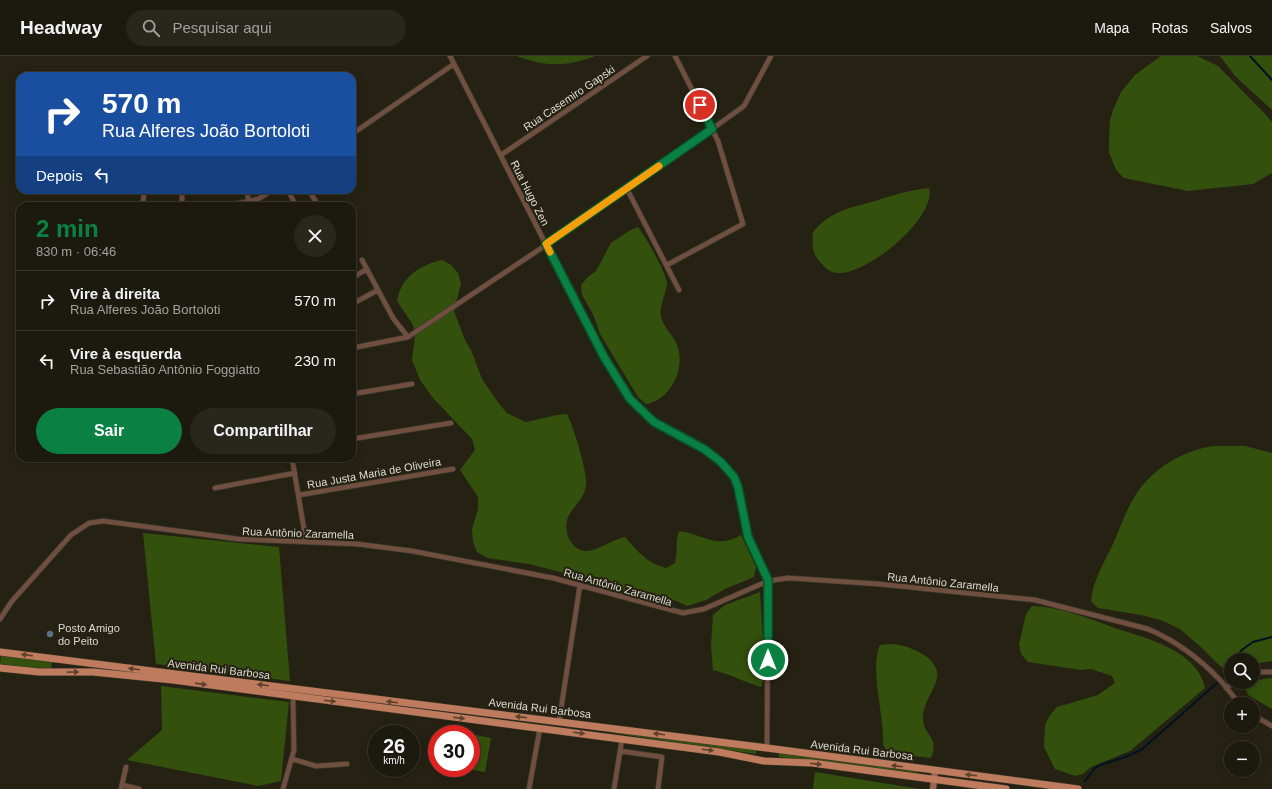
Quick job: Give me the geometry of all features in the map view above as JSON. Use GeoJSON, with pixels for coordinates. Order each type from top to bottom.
{"type":"FeatureCollection","features":[{"type":"Feature","properties":{"kind":"main road","name":"Avenida Rui Barbosa"},"geometry":{"type":"LineString","coordinates":[[0,652],[769,748],[1078,789]]}},
{"type":"Feature","properties":{"kind":"main road","name":"Avenida Rui Barbosa"},"geometry":{"type":"LineString","coordinates":[[0,668],[39,672],[93,672],[540,728],[736,754],[766,761],[807,763],[1006,789]]}},
{"type":"Feature","properties":{"kind":"main road"},"geometry":{"type":"LineString","coordinates":[[769,748],[774,754],[772,759],[766,761],[759,754],[762,749],[769,748]]}},
{"type":"Feature","properties":{"kind":"main road"},"geometry":{"type":"LineString","coordinates":[[933,789],[935,771]]}},
{"type":"Feature","properties":{"kind":"street","name":"Rua Hugo Zen"},"geometry":{"type":"LineString","coordinates":[[450,56],[604,357],[630,399],[654,422],[704,449],[721,462],[734,477],[738,487],[748,537],[768,580],[769,748]]}},
{"type":"Feature","properties":{"kind":"street","name":"Rua Casemiro Gapski"},"geometry":{"type":"LineString","coordinates":[[501,156],[647,56]]}},
{"type":"Feature","properties":{"kind":"street"},"geometry":{"type":"LineString","coordinates":[[667,266],[743,224],[724,157],[712,129],[675,56]]}},
{"type":"Feature","properties":{"kind":"street"},"geometry":{"type":"LineString","coordinates":[[356,347],[408,337],[712,129],[744,106],[771,56]]}},
{"type":"Feature","properties":{"kind":"street"},"geometry":{"type":"LineString","coordinates":[[356,131],[454,64]]}},
{"type":"Feature","properties":{"kind":"street"},"geometry":{"type":"LineString","coordinates":[[626,189],[679,290]]}},
{"type":"Feature","properties":{"kind":"street"},"geometry":{"type":"LineString","coordinates":[[253,202],[268,194]]}},
{"type":"Feature","properties":{"kind":"street"},"geometry":{"type":"LineString","coordinates":[[311,194],[316,202]]}},
{"type":"Feature","properties":{"kind":"street"},"geometry":{"type":"LineString","coordinates":[[362,260],[397,325],[408,337]]}},
{"type":"Feature","properties":{"kind":"street"},"geometry":{"type":"LineString","coordinates":[[356,276],[367,269]]}},
{"type":"Feature","properties":{"kind":"street"},"geometry":{"type":"LineString","coordinates":[[356,302],[378,290]]}},
{"type":"Feature","properties":{"kind":"street"},"geometry":{"type":"LineString","coordinates":[[356,393],[412,384]]}},
{"type":"Feature","properties":{"kind":"street"},"geometry":{"type":"LineString","coordinates":[[356,438],[451,423]]}},
{"type":"Feature","properties":{"kind":"street"},"geometry":{"type":"LineString","coordinates":[[293,462],[306,541]]}},
{"type":"Feature","properties":{"kind":"street","name":"Rua Justa Maria de Oliveira"},"geometry":{"type":"LineString","coordinates":[[299,495],[453,468]]}},
{"type":"Feature","properties":{"kind":"street"},"geometry":{"type":"LineString","coordinates":[[215,488],[295,474]]}},
{"type":"Feature","properties":{"kind":"street","name":"Rua Antônio Zaramella"},"geometry":{"type":"LineString","coordinates":[[0,619],[12,601],[76,530],[89,523],[111,522],[238,539],[357,544],[412,551],[580,585],[683,613],[704,609],[768,580],[788,578],[878,584],[1052,603],[1148,629],[1161,634],[1174,642],[1208,669],[1224,686]]}},
{"type":"Feature","properties":{"kind":"street"},"geometry":{"type":"LineString","coordinates":[[559,722],[580,585]]}},
{"type":"Feature","properties":{"kind":"street"},"geometry":{"type":"LineString","coordinates":[[1260,672],[1272,672]]}},
{"type":"Feature","properties":{"kind":"street","name":"Rua Antônio Zaramella"},"geometry":{"type":"LineString","coordinates":[[1227,689],[1234,697]]}},
{"type":"Feature","properties":{"kind":"street"},"geometry":{"type":"LineString","coordinates":[[283,789],[292,759],[295,740],[294,697]]}},
{"type":"Feature","properties":{"kind":"street"},"geometry":{"type":"LineString","coordinates":[[1260,719],[1272,726]]}},
{"type":"Feature","properties":{"kind":"street"},"geometry":{"type":"LineString","coordinates":[[529,789],[540,728]]}},
{"type":"Feature","properties":{"kind":"street"},"geometry":{"type":"LineString","coordinates":[[614,789],[622,739]]}},
{"type":"Feature","properties":{"kind":"street"},"geometry":{"type":"LineString","coordinates":[[620,751],[662,757],[658,789]]}},
{"type":"Feature","properties":{"kind":"street"},"geometry":{"type":"LineString","coordinates":[[292,759],[316,766],[346,764]]}},
{"type":"Feature","properties":{"kind":"street"},"geometry":{"type":"LineString","coordinates":[[126,767],[122,787],[139,789]]}},
{"type":"Feature","properties":{"kind":"green space"},"geometry":{"type":"Polygon","coordinates":[[[517,56],[595,56],[565,64],[546,64],[517,56]]]}},
{"type":"Feature","properties":{"kind":"green space"},"geometry":{"type":"Polygon","coordinates":[[[1161,56],[1197,56],[1218,66],[1265,114],[1272,122],[1272,173],[1253,184],[1188,191],[1124,178],[1116,170],[1109,152],[1110,120],[1113,110],[1121,92],[1135,75],[1161,56]]]}},
{"type":"Feature","properties":{"kind":"green space"},"geometry":{"type":"Polygon","coordinates":[[[1220,56],[1272,56],[1272,110],[1235,76],[1220,56]]]}},
{"type":"Feature","properties":{"kind":"green space"},"geometry":{"type":"Polygon","coordinates":[[[929,188],[928,200],[922,214],[911,229],[880,256],[864,266],[849,272],[836,273],[826,268],[818,260],[814,252],[813,232],[826,219],[849,208],[915,190],[929,188]]]}},
{"type":"Feature","properties":{"kind":"green space"},"geometry":{"type":"Polygon","coordinates":[[[638,227],[655,255],[666,279],[667,284],[661,308],[661,316],[664,324],[677,345],[679,354],[678,373],[669,390],[655,401],[646,404],[638,397],[600,334],[593,314],[582,295],[581,285],[596,271],[611,243],[638,227]]]}},
{"type":"Feature","properties":{"kind":"green space"},"geometry":{"type":"Polygon","coordinates":[[[442,260],[451,265],[458,273],[461,283],[454,311],[482,379],[500,405],[507,413],[526,422],[567,414],[580,450],[586,479],[585,491],[571,511],[567,520],[566,525],[568,535],[572,544],[580,550],[589,551],[625,537],[638,552],[648,560],[666,568],[675,563],[679,531],[717,541],[732,539],[741,535],[756,567],[754,577],[725,589],[706,600],[687,606],[677,601],[623,591],[604,583],[529,564],[488,558],[477,552],[473,541],[472,529],[478,509],[478,497],[460,470],[475,450],[472,439],[433,398],[420,380],[412,360],[415,336],[413,325],[397,301],[403,285],[413,273],[426,265],[442,260]]]}},
{"type":"Feature","properties":{"kind":"green space"},"geometry":{"type":"Polygon","coordinates":[[[1214,446],[1245,446],[1272,453],[1272,661],[1260,663],[1260,653],[1224,653],[1224,668],[1220,666],[1180,629],[1161,620],[1098,608],[1091,601],[1096,579],[1125,515],[1137,493],[1154,473],[1165,465],[1176,458],[1214,446]]]}},
{"type":"Feature","properties":{"kind":"green space"},"geometry":{"type":"Polygon","coordinates":[[[143,533],[279,547],[290,681],[156,664],[143,533]]]}},
{"type":"Feature","properties":{"kind":"green space"},"geometry":{"type":"Polygon","coordinates":[[[760,592],[765,674],[761,687],[713,670],[711,646],[713,615],[725,605],[760,592]]]}},
{"type":"Feature","properties":{"kind":"green space"},"geometry":{"type":"Polygon","coordinates":[[[1032,606],[1053,608],[1095,620],[1168,647],[1180,654],[1194,666],[1201,677],[1205,688],[1130,751],[1091,767],[1083,774],[1075,776],[1055,769],[1044,747],[1045,725],[1050,715],[1057,707],[1098,695],[1115,683],[1112,676],[1091,669],[1081,670],[1028,662],[1021,654],[1019,644],[1026,614],[1032,606]]]}},
{"type":"Feature","properties":{"kind":"green space"},"geometry":{"type":"Polygon","coordinates":[[[890,644],[905,646],[921,653],[934,664],[937,671],[937,678],[924,708],[923,714],[924,725],[934,745],[931,758],[889,753],[883,745],[876,667],[880,645],[890,644]]]}},
{"type":"Feature","properties":{"kind":"green space"},"geometry":{"type":"Polygon","coordinates":[[[1,654],[52,661],[51,670],[0,664],[1,654]]]}},
{"type":"Feature","properties":{"kind":"green space"},"geometry":{"type":"Polygon","coordinates":[[[1272,678],[1272,709],[1260,702],[1260,697],[1251,697],[1248,695],[1246,689],[1260,689],[1260,680],[1272,678]]]}},
{"type":"Feature","properties":{"kind":"green space"},"geometry":{"type":"Polygon","coordinates":[[[161,686],[289,702],[281,781],[258,786],[127,760],[162,730],[161,686]]]}},
{"type":"Feature","properties":{"kind":"green space"},"geometry":{"type":"Polygon","coordinates":[[[612,731],[756,749],[756,754],[612,733],[612,731]]]}},
{"type":"Feature","properties":{"kind":"green space"},"geometry":{"type":"Polygon","coordinates":[[[480,736],[491,738],[485,772],[480,771],[480,736]]]}},
{"type":"Feature","properties":{"kind":"green space"},"geometry":{"type":"Polygon","coordinates":[[[779,753],[918,770],[917,773],[779,757],[779,753]]]}},
{"type":"Feature","properties":{"kind":"green space"},"geometry":{"type":"Polygon","coordinates":[[[815,772],[920,789],[813,789],[815,772]]]}},
{"type":"Feature","properties":{"kind":"waterway"},"geometry":{"type":"LineString","coordinates":[[1250,56],[1272,80]]}},
{"type":"Feature","properties":{"kind":"waterway"},"geometry":{"type":"LineString","coordinates":[[1239,653],[1253,642],[1272,637]]}},
{"type":"Feature","properties":{"kind":"waterway"},"geometry":{"type":"LineString","coordinates":[[1085,781],[1095,768],[1100,765],[1141,750],[1217,683]]}},
{"type":"Feature","properties":{"kind":"slow traffic"},"geometry":{"type":"LineString","coordinates":[[550,252],[546,244],[659,166]]}},
{"type":"Feature","properties":{"kind":"place","name":"Posto Amigo do Peito"},"geometry":{"type":"Point","coordinates":[50,634]}},
{"type":"Feature","properties":{"kind":"route"},"geometry":{"type":"LineString","coordinates":[[700,105],[712,129],[546,244],[594,339],[613,373],[630,399],[654,422],[698,445],[721,462],[729,470],[737,482],[745,529],[768,580],[768,660]]}}]}
